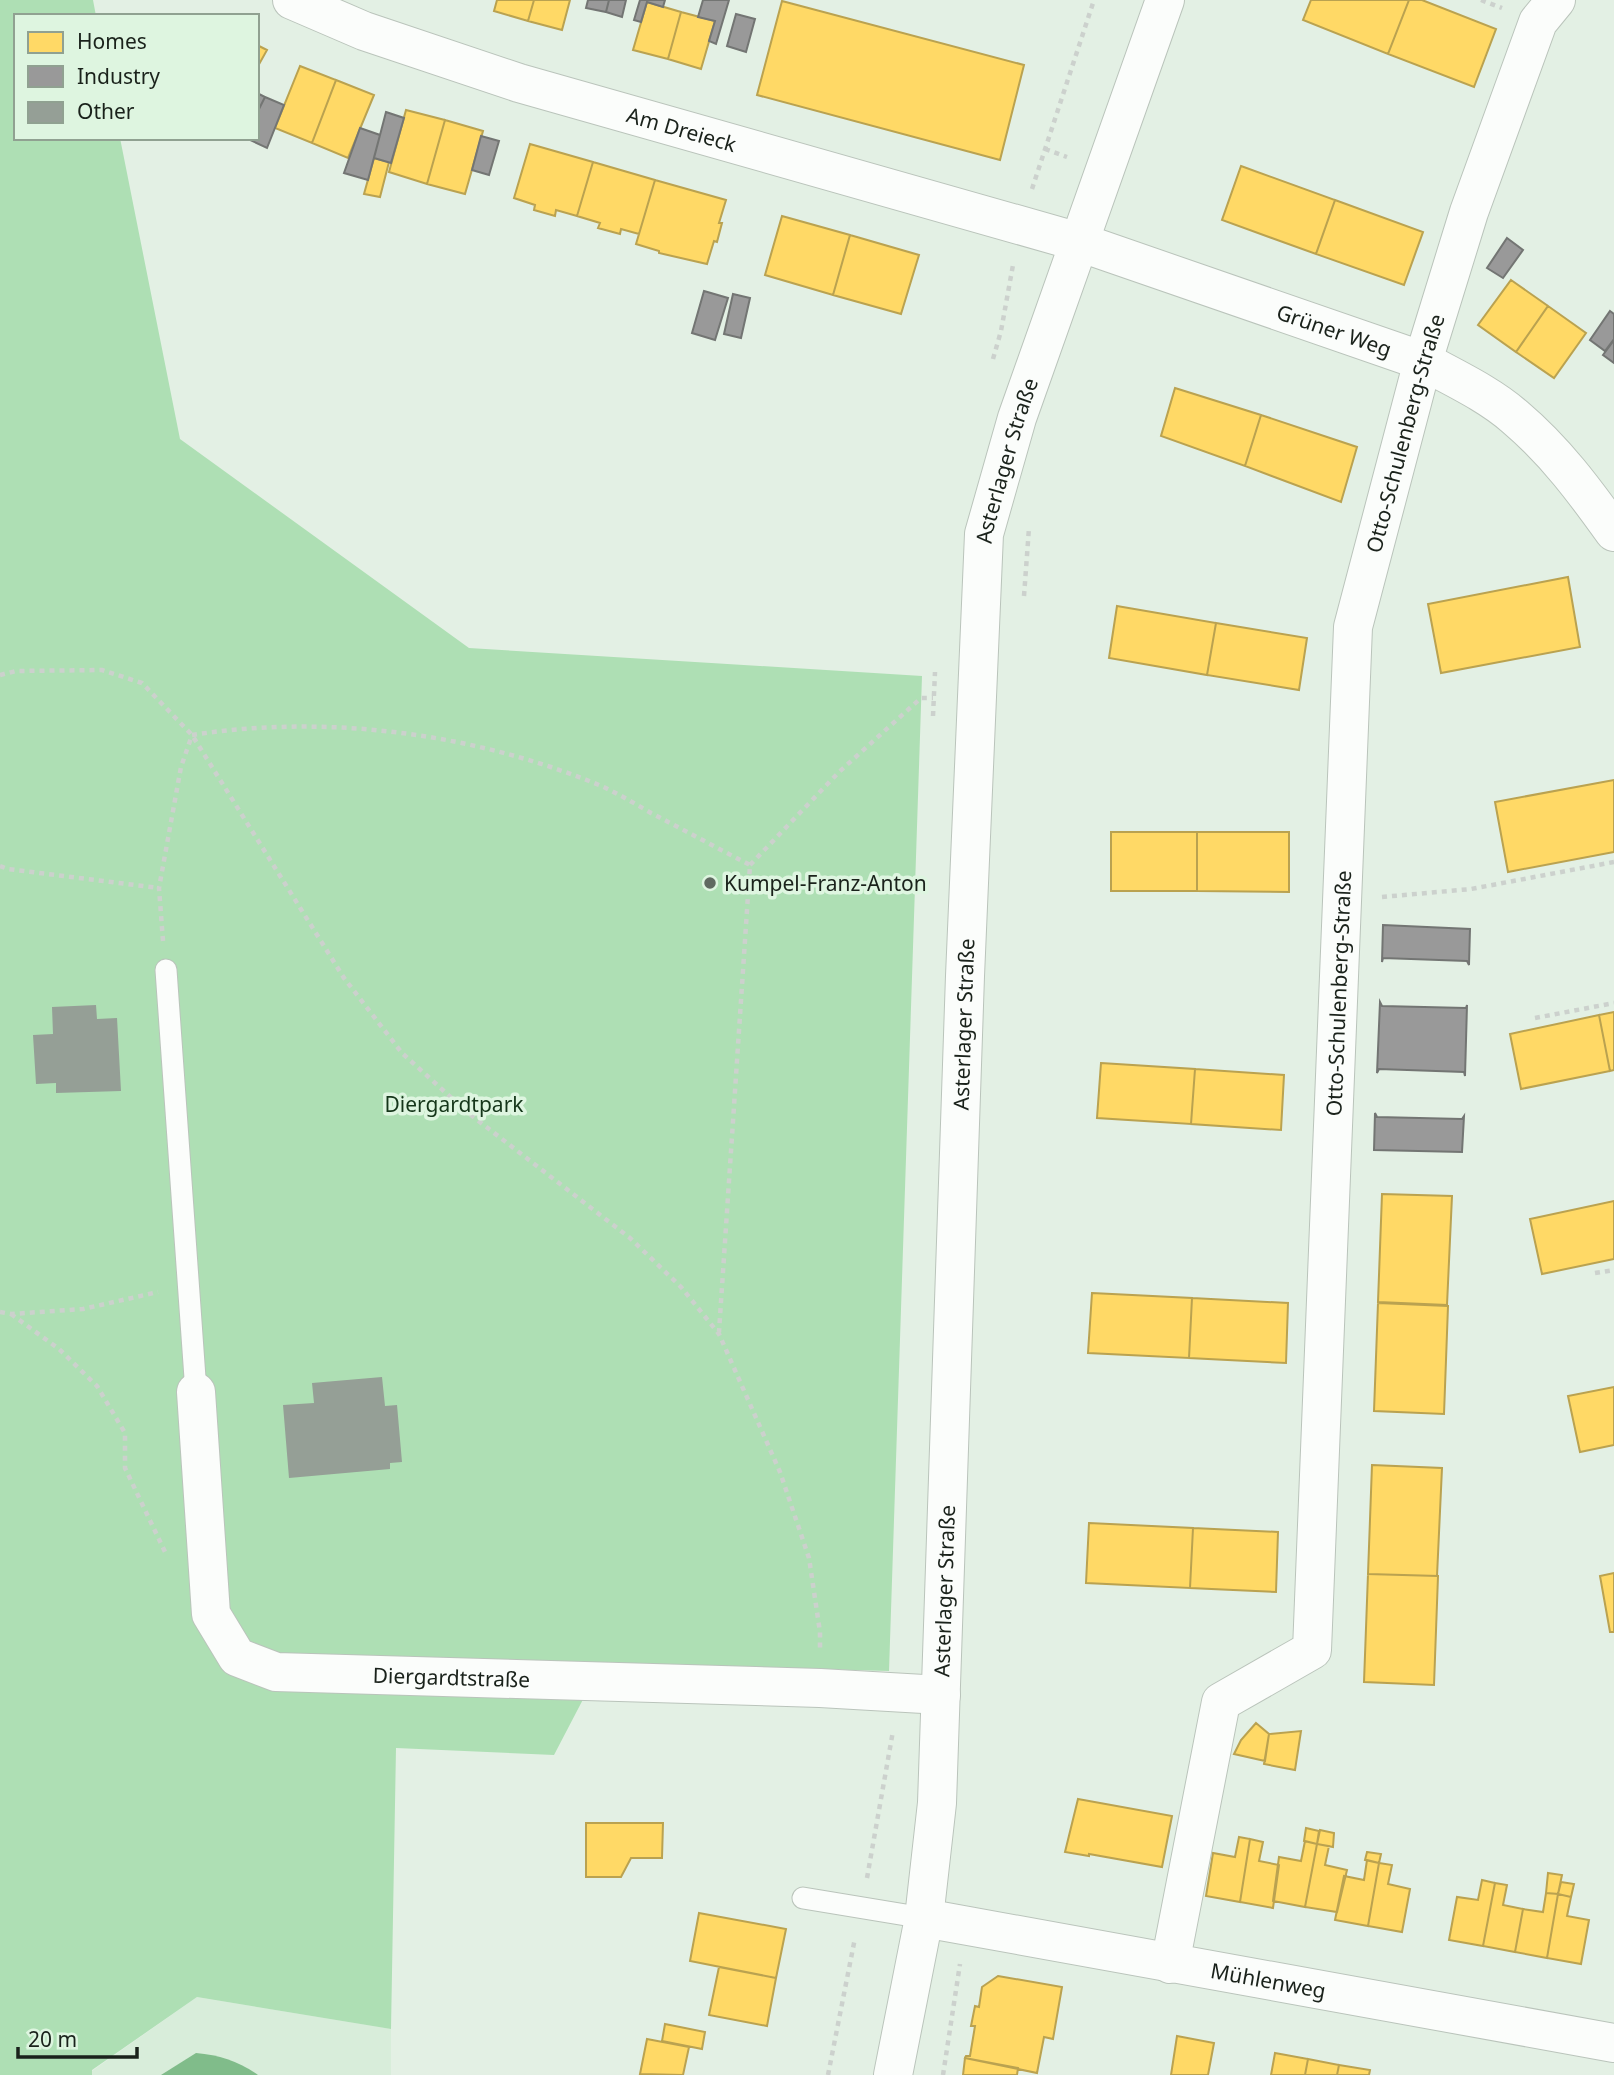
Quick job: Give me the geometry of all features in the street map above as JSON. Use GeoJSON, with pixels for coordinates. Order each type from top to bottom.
{"type":"FeatureCollection","features":[{"type":"Feature","properties":{"kind":"street","name":"Am Dreieck"},"geometry":{"type":"LineString","coordinates":[[292,0],[364,32],[519,83],[1079,242]]}},
{"type":"Feature","properties":{"kind":"street","name":"Asterlager Straße"},"geometry":{"type":"LineString","coordinates":[[893,2075],[923,1918],[937,1803],[965,990],[984,534],[1017,418],[1165,0]]}},
{"type":"Feature","properties":{"kind":"street","name":"Otto-Schulenberg-Straße"},"geometry":{"type":"LineString","coordinates":[[1170,1964],[1221,1702],[1312,1650],[1313,1566],[1353,627],[1423,361],[1469,212],[1538,22],[1556,0]]}},
{"type":"Feature","properties":{"kind":"street","name":"Grüner Weg"},"geometry":{"type":"LineString","coordinates":[[1079,242],[1423,361],[1514,416],[1570,471],[1614,532]]}},
{"type":"Feature","properties":{"kind":"street","name":"Diergardtstraße"},"geometry":{"type":"LineString","coordinates":[[196,1392],[211,1614],[237,1657],[276,1672],[820,1688],[940,1695]]}},
{"type":"Feature","properties":{"kind":"street","name":"Mühlenweg"},"geometry":{"type":"LineString","coordinates":[[923,1918],[1614,2043]]}},
{"type":"Feature","properties":{"kind":"lane"},"geometry":{"type":"LineString","coordinates":[[166,970],[196,1392]]}},
{"type":"Feature","properties":{"kind":"lane"},"geometry":{"type":"LineString","coordinates":[[803,1898],[923,1918]]}},
{"type":"Feature","properties":{"kind":"path"},"geometry":{"type":"LineString","coordinates":[[1023,607],[1030,527]]}},
{"type":"Feature","properties":{"kind":"path"},"geometry":{"type":"LineString","coordinates":[[0,675],[28,670],[102,670],[142,683],[192,735],[344,978],[402,1053],[467,1112],[630,1238],[681,1287],[719,1334],[780,1472],[808,1558],[820,1632],[820,1688]]}},
{"type":"Feature","properties":{"kind":"path"},"geometry":{"type":"LineString","coordinates":[[719,1334],[750,865],[839,772],[921,698],[933,698]]}},
{"type":"Feature","properties":{"kind":"path"},"geometry":{"type":"LineString","coordinates":[[192,735],[228,729],[316,727],[437,737],[517,755],[601,786],[750,865]]}},
{"type":"Feature","properties":{"kind":"path"},"geometry":{"type":"LineString","coordinates":[[166,970],[159,888],[181,767],[192,735]]}},
{"type":"Feature","properties":{"kind":"path"},"geometry":{"type":"LineString","coordinates":[[1343,901],[1471,889],[1614,862]]}},
{"type":"Feature","properties":{"kind":"path"},"geometry":{"type":"LineString","coordinates":[[0,866],[159,888]]}},
{"type":"Feature","properties":{"kind":"path"},"geometry":{"type":"LineString","coordinates":[[1535,1018],[1614,1003]]}},
{"type":"Feature","properties":{"kind":"path"},"geometry":{"type":"LineString","coordinates":[[1595,1273],[1614,1270]]}},
{"type":"Feature","properties":{"kind":"path"},"geometry":{"type":"LineString","coordinates":[[0,1312],[11,1314],[83,1309],[187,1286]]}},
{"type":"Feature","properties":{"kind":"path"},"geometry":{"type":"LineString","coordinates":[[11,1314],[59,1349],[97,1387],[125,1433],[125,1468],[166,1555]]}},
{"type":"Feature","properties":{"kind":"path"},"geometry":{"type":"LineString","coordinates":[[828,2075],[862,1908]]}},
{"type":"Feature","properties":{"kind":"path"},"geometry":{"type":"LineString","coordinates":[[943,2075],[965,1926]]}},
{"type":"Feature","properties":{"kind":"shaded area"},"geometry":{"type":"Polygon","coordinates":[[[197,1997],[391,2029],[391,2075],[92,2075],[92,2071],[197,1997]]]}},
{"type":"Feature","properties":{"kind":"shaded area"},"geometry":{"type":"Polygon","coordinates":[[[196,2053],[228,2060],[258,2075],[161,2075],[196,2053]]]}},
{"type":"Feature","properties":{"kind":"green space","name":"Diergardtpark"},"geometry":{"type":"Polygon","coordinates":[[[0,0],[93,0],[96,14],[14,14],[14,140],[120,140],[180,439],[469,648],[922,676],[889,1671],[602,1663],[554,1755],[396,1748],[391,2029],[197,1997],[92,2070],[92,2075],[0,2075],[0,0]]]}},
{"type":"Feature","properties":{"kind":"building: Homes"},"geometry":{"type":"Polygon","coordinates":[[[497,0],[534,0],[528,21],[494,11],[497,0]]]}},
{"type":"Feature","properties":{"kind":"building: Homes"},"geometry":{"type":"Polygon","coordinates":[[[534,0],[570,0],[562,30],[528,21],[534,0]]]}},
{"type":"Feature","properties":{"kind":"building: Homes"},"geometry":{"type":"Polygon","coordinates":[[[1311,0],[1409,0],[1388,54],[1303,20],[1311,0]]]}},
{"type":"Feature","properties":{"kind":"building: Homes"},"geometry":{"type":"Polygon","coordinates":[[[1409,0],[1422,0],[1496,29],[1474,87],[1388,54],[1409,0]]]}},
{"type":"Feature","properties":{"kind":"building: Homes"},"geometry":{"type":"Polygon","coordinates":[[[782,1],[1024,65],[1000,160],[757,95],[782,1]]]}},
{"type":"Feature","properties":{"kind":"building: Homes"},"geometry":{"type":"Polygon","coordinates":[[[647,2],[681,12],[668,59],[633,50],[647,2]]]}},
{"type":"Feature","properties":{"kind":"building: Homes"},"geometry":{"type":"Polygon","coordinates":[[[681,12],[715,21],[701,69],[668,59],[681,12]]]}},
{"type":"Feature","properties":{"kind":"building: Homes"},"geometry":{"type":"Polygon","coordinates":[[[259,46],[267,50],[259,64],[259,46]]]}},
{"type":"Feature","properties":{"kind":"building: Homes"},"geometry":{"type":"Polygon","coordinates":[[[300,66],[336,80],[312,143],[275,128],[300,66]]]}},
{"type":"Feature","properties":{"kind":"building: Homes"},"geometry":{"type":"Polygon","coordinates":[[[336,80],[374,95],[348,158],[312,143],[336,80]]]}},
{"type":"Feature","properties":{"kind":"building: Homes"},"geometry":{"type":"Polygon","coordinates":[[[406,110],[445,120],[427,184],[389,172],[406,110]]]}},
{"type":"Feature","properties":{"kind":"building: Homes"},"geometry":{"type":"Polygon","coordinates":[[[445,120],[483,131],[465,194],[427,184],[445,120]]]}},
{"type":"Feature","properties":{"kind":"building: Homes"},"geometry":{"type":"Polygon","coordinates":[[[530,144],[593,162],[577,216],[556,210],[555,216],[534,210],[535,205],[514,198],[530,144]]]}},
{"type":"Feature","properties":{"kind":"building: Homes"},"geometry":{"type":"Polygon","coordinates":[[[374,158],[389,162],[380,197],[364,194],[374,158]]]}},
{"type":"Feature","properties":{"kind":"building: Homes"},"geometry":{"type":"Polygon","coordinates":[[[593,162],[655,180],[639,234],[621,229],[620,234],[598,228],[600,223],[577,216],[593,162]]]}},
{"type":"Feature","properties":{"kind":"building: Homes"},"geometry":{"type":"Polygon","coordinates":[[[1241,166],[1335,200],[1316,254],[1222,220],[1241,166]]]}},
{"type":"Feature","properties":{"kind":"building: Homes"},"geometry":{"type":"Polygon","coordinates":[[[655,180],[726,200],[717,242],[714,241],[707,264],[659,253],[636,244],[655,180]]]}},
{"type":"Feature","properties":{"kind":"building: Homes"},"geometry":{"type":"Polygon","coordinates":[[[1335,200],[1423,232],[1404,285],[1316,254],[1335,200]]]}},
{"type":"Feature","properties":{"kind":"building: Homes"},"geometry":{"type":"Polygon","coordinates":[[[782,216],[850,235],[833,295],[765,275],[782,216]]]}},
{"type":"Feature","properties":{"kind":"building: Homes"},"geometry":{"type":"Polygon","coordinates":[[[850,235],[919,255],[901,314],[833,295],[850,235]]]}},
{"type":"Feature","properties":{"kind":"building: Homes"},"geometry":{"type":"Polygon","coordinates":[[[1511,280],[1548,306],[1516,352],[1478,325],[1511,280]]]}},
{"type":"Feature","properties":{"kind":"building: Homes"},"geometry":{"type":"Polygon","coordinates":[[[1548,306],[1586,333],[1554,378],[1516,352],[1548,306]]]}},
{"type":"Feature","properties":{"kind":"building: Homes"},"geometry":{"type":"Polygon","coordinates":[[[1175,388],[1261,415],[1245,466],[1161,436],[1175,388]]]}},
{"type":"Feature","properties":{"kind":"building: Homes"},"geometry":{"type":"Polygon","coordinates":[[[1261,415],[1357,447],[1341,502],[1245,466],[1261,415]]]}},
{"type":"Feature","properties":{"kind":"building: Homes"},"geometry":{"type":"Polygon","coordinates":[[[1568,577],[1580,647],[1441,673],[1428,604],[1568,577]]]}},
{"type":"Feature","properties":{"kind":"building: Homes"},"geometry":{"type":"Polygon","coordinates":[[[1117,606],[1216,623],[1207,675],[1109,658],[1117,606]]]}},
{"type":"Feature","properties":{"kind":"building: Homes"},"geometry":{"type":"Polygon","coordinates":[[[1216,623],[1307,638],[1299,690],[1207,675],[1216,623]]]}},
{"type":"Feature","properties":{"kind":"building: Homes"},"geometry":{"type":"Polygon","coordinates":[[[1614,780],[1614,852],[1508,872],[1495,802],[1614,780]]]}},
{"type":"Feature","properties":{"kind":"building: Homes"},"geometry":{"type":"Polygon","coordinates":[[[1111,832],[1197,832],[1197,891],[1111,891],[1111,832]]]}},
{"type":"Feature","properties":{"kind":"building: Homes"},"geometry":{"type":"Polygon","coordinates":[[[1197,832],[1289,832],[1289,892],[1197,891],[1197,832]]]}},
{"type":"Feature","properties":{"kind":"building: Homes"},"geometry":{"type":"Polygon","coordinates":[[[1614,1012],[1614,1070],[1610,1071],[1599,1015],[1614,1012]]]}},
{"type":"Feature","properties":{"kind":"building: Homes"},"geometry":{"type":"Polygon","coordinates":[[[1599,1015],[1610,1071],[1521,1089],[1510,1034],[1599,1015]]]}},
{"type":"Feature","properties":{"kind":"building: Homes"},"geometry":{"type":"Polygon","coordinates":[[[1101,1063],[1195,1069],[1191,1124],[1097,1118],[1101,1063]]]}},
{"type":"Feature","properties":{"kind":"building: Homes"},"geometry":{"type":"Polygon","coordinates":[[[1195,1069],[1284,1075],[1281,1130],[1191,1124],[1195,1069]]]}},
{"type":"Feature","properties":{"kind":"building: Homes"},"geometry":{"type":"Polygon","coordinates":[[[1382,1194],[1452,1196],[1447,1305],[1378,1302],[1382,1194]]]}},
{"type":"Feature","properties":{"kind":"building: Homes"},"geometry":{"type":"Polygon","coordinates":[[[1614,1201],[1614,1259],[1542,1274],[1530,1219],[1614,1201]]]}},
{"type":"Feature","properties":{"kind":"building: Homes"},"geometry":{"type":"Polygon","coordinates":[[[1092,1293],[1192,1298],[1189,1358],[1088,1353],[1092,1293]]]}},
{"type":"Feature","properties":{"kind":"building: Homes"},"geometry":{"type":"Polygon","coordinates":[[[1192,1298],[1288,1303],[1286,1363],[1189,1358],[1192,1298]]]}},
{"type":"Feature","properties":{"kind":"building: Homes"},"geometry":{"type":"Polygon","coordinates":[[[1378,1303],[1448,1306],[1444,1414],[1374,1411],[1378,1303]]]}},
{"type":"Feature","properties":{"kind":"building: Homes"},"geometry":{"type":"Polygon","coordinates":[[[1614,1387],[1614,1445],[1580,1452],[1568,1396],[1614,1387]]]}},
{"type":"Feature","properties":{"kind":"building: Homes"},"geometry":{"type":"Polygon","coordinates":[[[1372,1465],[1442,1468],[1437,1576],[1368,1574],[1372,1465]]]}},
{"type":"Feature","properties":{"kind":"building: Homes"},"geometry":{"type":"Polygon","coordinates":[[[1089,1523],[1193,1528],[1190,1588],[1086,1583],[1089,1523]]]}},
{"type":"Feature","properties":{"kind":"building: Homes"},"geometry":{"type":"Polygon","coordinates":[[[1193,1528],[1278,1532],[1276,1592],[1190,1588],[1193,1528]]]}},
{"type":"Feature","properties":{"kind":"building: Homes"},"geometry":{"type":"Polygon","coordinates":[[[1614,1573],[1614,1632],[1610,1632],[1600,1576],[1614,1573]]]}},
{"type":"Feature","properties":{"kind":"building: Homes"},"geometry":{"type":"Polygon","coordinates":[[[1368,1574],[1438,1576],[1434,1685],[1364,1682],[1368,1574]]]}},
{"type":"Feature","properties":{"kind":"building: Homes"},"geometry":{"type":"Polygon","coordinates":[[[1256,1723],[1269,1734],[1265,1761],[1234,1754],[1241,1740],[1256,1723]]]}},
{"type":"Feature","properties":{"kind":"building: Homes"},"geometry":{"type":"Polygon","coordinates":[[[1301,1731],[1295,1770],[1264,1764],[1269,1734],[1301,1731]]]}},
{"type":"Feature","properties":{"kind":"building: Homes"},"geometry":{"type":"Polygon","coordinates":[[[1078,1799],[1172,1816],[1162,1867],[1065,1852],[1078,1799]]]}},
{"type":"Feature","properties":{"kind":"building: Homes"},"geometry":{"type":"Polygon","coordinates":[[[586,1823],[663,1823],[662,1858],[631,1858],[621,1877],[586,1877],[586,1823]]]}},
{"type":"Feature","properties":{"kind":"building: Homes"},"geometry":{"type":"Polygon","coordinates":[[[1306,1828],[1319,1831],[1317,1844],[1304,1841],[1306,1828]]]}},
{"type":"Feature","properties":{"kind":"building: Homes"},"geometry":{"type":"Polygon","coordinates":[[[1320,1830],[1334,1833],[1333,1847],[1317,1844],[1320,1830]]]}},
{"type":"Feature","properties":{"kind":"building: Homes"},"geometry":{"type":"Polygon","coordinates":[[[1239,1837],[1250,1839],[1240,1902],[1206,1896],[1213,1853],[1235,1857],[1239,1837]]]}},
{"type":"Feature","properties":{"kind":"building: Homes"},"geometry":{"type":"Polygon","coordinates":[[[1250,1839],[1263,1842],[1259,1861],[1279,1865],[1273,1908],[1240,1902],[1250,1839]]]}},
{"type":"Feature","properties":{"kind":"building: Homes"},"geometry":{"type":"Polygon","coordinates":[[[1305,1841],[1317,1844],[1305,1907],[1273,1901],[1279,1857],[1301,1861],[1305,1841]]]}},
{"type":"Feature","properties":{"kind":"building: Homes"},"geometry":{"type":"Polygon","coordinates":[[[1317,1844],[1329,1846],[1325,1865],[1347,1870],[1337,1912],[1305,1907],[1317,1844]]]}},
{"type":"Feature","properties":{"kind":"building: Homes"},"geometry":{"type":"Polygon","coordinates":[[[1367,1852],[1381,1854],[1379,1863],[1365,1860],[1367,1852]]]}},
{"type":"Feature","properties":{"kind":"building: Homes"},"geometry":{"type":"Polygon","coordinates":[[[1367,1860],[1379,1863],[1368,1926],[1335,1920],[1344,1876],[1364,1880],[1367,1860]]]}},
{"type":"Feature","properties":{"kind":"building: Homes"},"geometry":{"type":"Polygon","coordinates":[[[1379,1863],[1392,1865],[1388,1884],[1410,1889],[1402,1932],[1368,1926],[1379,1863]]]}},
{"type":"Feature","properties":{"kind":"building: Homes"},"geometry":{"type":"Polygon","coordinates":[[[1548,1873],[1562,1875],[1558,1894],[1546,1893],[1548,1873]]]}},
{"type":"Feature","properties":{"kind":"building: Homes"},"geometry":{"type":"Polygon","coordinates":[[[1482,1880],[1495,1883],[1483,1946],[1449,1940],[1457,1897],[1478,1900],[1482,1880]]]}},
{"type":"Feature","properties":{"kind":"building: Homes"},"geometry":{"type":"Polygon","coordinates":[[[1561,1882],[1574,1884],[1571,1897],[1558,1894],[1561,1882]]]}},
{"type":"Feature","properties":{"kind":"building: Homes"},"geometry":{"type":"Polygon","coordinates":[[[1495,1883],[1507,1885],[1503,1905],[1523,1909],[1515,1952],[1483,1946],[1495,1883]]]}},
{"type":"Feature","properties":{"kind":"building: Homes"},"geometry":{"type":"Polygon","coordinates":[[[1546,1893],[1558,1894],[1547,1958],[1515,1952],[1523,1909],[1543,1912],[1546,1893]]]}},
{"type":"Feature","properties":{"kind":"building: Homes"},"geometry":{"type":"Polygon","coordinates":[[[1558,1894],[1571,1897],[1567,1916],[1589,1920],[1581,1964],[1547,1958],[1558,1894]]]}},
{"type":"Feature","properties":{"kind":"building: Homes"},"geometry":{"type":"Polygon","coordinates":[[[699,1913],[786,1929],[776,1978],[690,1961],[699,1913]]]}},
{"type":"Feature","properties":{"kind":"building: Homes"},"geometry":{"type":"Polygon","coordinates":[[[719,1967],[776,1978],[767,2026],[709,2015],[719,1967]]]}},
{"type":"Feature","properties":{"kind":"building: Homes"},"geometry":{"type":"Polygon","coordinates":[[[998,1976],[1062,1987],[1053,2039],[1044,2037],[1037,2073],[965,2058],[970,2056],[975,2026],[971,2026],[975,2006],[979,2007],[982,1987],[998,1976]]]}},
{"type":"Feature","properties":{"kind":"building: Homes"},"geometry":{"type":"Polygon","coordinates":[[[665,2024],[705,2032],[702,2049],[662,2041],[665,2024]]]}},
{"type":"Feature","properties":{"kind":"building: Homes"},"geometry":{"type":"Polygon","coordinates":[[[1177,2036],[1214,2043],[1208,2075],[1171,2075],[1177,2036]]]}},
{"type":"Feature","properties":{"kind":"building: Homes"},"geometry":{"type":"Polygon","coordinates":[[[647,2039],[689,2047],[683,2075],[640,2074],[647,2039]]]}},
{"type":"Feature","properties":{"kind":"building: Homes"},"geometry":{"type":"Polygon","coordinates":[[[1275,2053],[1308,2059],[1305,2075],[1271,2075],[1275,2053]]]}},
{"type":"Feature","properties":{"kind":"building: Homes"},"geometry":{"type":"Polygon","coordinates":[[[965,2058],[1018,2068],[1017,2075],[963,2075],[965,2058]]]}},
{"type":"Feature","properties":{"kind":"building: Homes"},"geometry":{"type":"Polygon","coordinates":[[[1308,2059],[1339,2065],[1337,2075],[1305,2075],[1308,2059]]]}},
{"type":"Feature","properties":{"kind":"building: Homes"},"geometry":{"type":"Polygon","coordinates":[[[1339,2065],[1370,2070],[1369,2075],[1337,2075],[1339,2065]]]}},
{"type":"Feature","properties":{"kind":"building: Industry"},"geometry":{"type":"Polygon","coordinates":[[[588,0],[609,0],[606,12],[586,8],[588,0]]]}},
{"type":"Feature","properties":{"kind":"building: Industry"},"geometry":{"type":"Polygon","coordinates":[[[609,0],[626,0],[622,17],[606,12],[609,0]]]}},
{"type":"Feature","properties":{"kind":"building: Industry"},"geometry":{"type":"Polygon","coordinates":[[[640,0],[665,0],[663,7],[647,2],[641,22],[634,20],[640,0]]]}},
{"type":"Feature","properties":{"kind":"building: Industry"},"geometry":{"type":"Polygon","coordinates":[[[703,0],[729,0],[716,44],[709,41],[715,21],[698,17],[703,0]]]}},
{"type":"Feature","properties":{"kind":"building: Industry"},"geometry":{"type":"Polygon","coordinates":[[[736,14],[755,19],[746,52],[727,46],[736,14]]]}},
{"type":"Feature","properties":{"kind":"building: Industry"},"geometry":{"type":"Polygon","coordinates":[[[259,94],[265,97],[259,109],[259,94]]]}},
{"type":"Feature","properties":{"kind":"building: Industry"},"geometry":{"type":"Polygon","coordinates":[[[265,97],[284,105],[267,148],[250,140],[259,140],[259,109],[265,97]]]}},
{"type":"Feature","properties":{"kind":"building: Industry"},"geometry":{"type":"Polygon","coordinates":[[[386,112],[404,118],[391,163],[374,158],[386,112]]]}},
{"type":"Feature","properties":{"kind":"building: Industry"},"geometry":{"type":"Polygon","coordinates":[[[360,128],[380,135],[368,180],[344,173],[360,128]]]}},
{"type":"Feature","properties":{"kind":"building: Industry"},"geometry":{"type":"Polygon","coordinates":[[[481,136],[499,141],[489,175],[472,170],[481,136]]]}},
{"type":"Feature","properties":{"kind":"building: Industry"},"geometry":{"type":"Polygon","coordinates":[[[1507,238],[1523,250],[1503,278],[1487,268],[1507,238]]]}},
{"type":"Feature","properties":{"kind":"building: Industry"},"geometry":{"type":"Polygon","coordinates":[[[704,291],[728,298],[715,340],[692,333],[704,291]]]}},
{"type":"Feature","properties":{"kind":"building: Industry"},"geometry":{"type":"Polygon","coordinates":[[[733,294],[750,298],[741,338],[724,334],[733,294]]]}},
{"type":"Feature","properties":{"kind":"building: Industry"},"geometry":{"type":"Polygon","coordinates":[[[1610,311],[1614,314],[1614,339],[1605,351],[1590,340],[1610,311]]]}},
{"type":"Feature","properties":{"kind":"building: Industry"},"geometry":{"type":"Polygon","coordinates":[[[1614,340],[1614,363],[1603,355],[1614,340]]]}},
{"type":"Feature","properties":{"kind":"building: Industry"},"geometry":{"type":"Polygon","coordinates":[[[1383,925],[1470,929],[1469,965],[1467,961],[1383,958],[1382,962],[1383,925]]]}},
{"type":"Feature","properties":{"kind":"building: Industry"},"geometry":{"type":"Polygon","coordinates":[[[1380,1002],[1382,1006],[1466,1008],[1467,1005],[1465,1076],[1464,1072],[1379,1069],[1377,1073],[1380,1002]]]}},
{"type":"Feature","properties":{"kind":"building: Industry"},"geometry":{"type":"Polygon","coordinates":[[[1375,1113],[1377,1117],[1462,1119],[1464,1116],[1462,1152],[1374,1150],[1375,1113]]]}},
{"type":"Feature","properties":{"kind":"building: Other"},"geometry":{"type":"Polygon","coordinates":[[[96,1005],[97,1019],[117,1018],[121,1091],[56,1093],[56,1083],[36,1084],[33,1035],[53,1034],[52,1007],[96,1005]]]}},
{"type":"Feature","properties":{"kind":"building: Other"},"geometry":{"type":"Polygon","coordinates":[[[382,1377],[385,1406],[397,1405],[402,1462],[390,1463],[390,1469],[289,1478],[283,1405],[314,1403],[312,1383],[382,1377]]]}},
{"type":"Feature","properties":{"kind":"place","name":"Kumpel-Franz-Anton"},"geometry":{"type":"Point","coordinates":[710,883]}}]}
